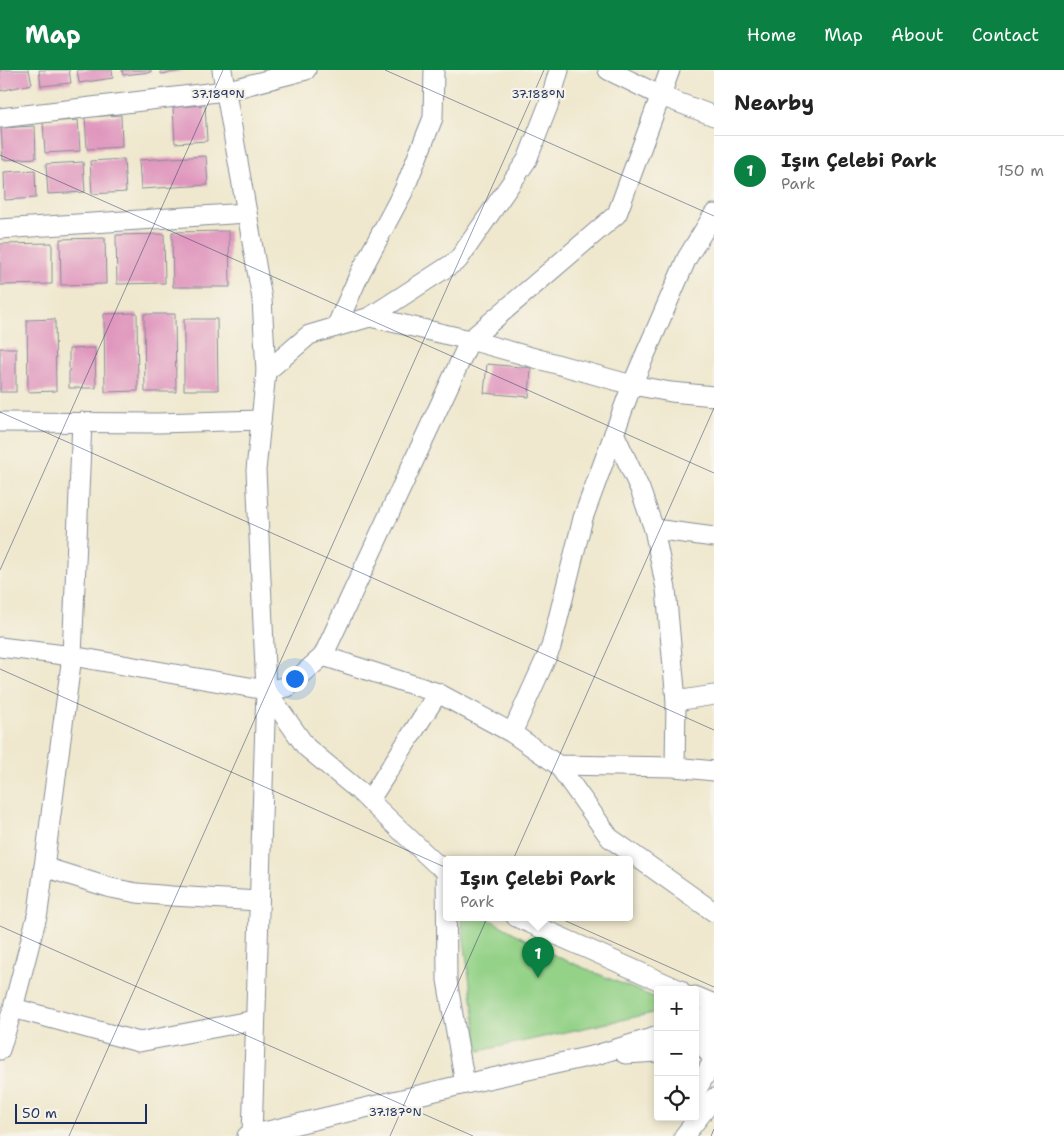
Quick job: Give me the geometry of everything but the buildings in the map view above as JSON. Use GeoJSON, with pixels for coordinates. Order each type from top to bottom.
{"type":"FeatureCollection","features":[{"type":"Feature","properties":{"kind":"main road"},"geometry":{"type":"LineString","coordinates":[[705,1015],[704,1032],[708,1054]]}},
{"type":"Feature","properties":{"kind":"street"},"geometry":{"type":"LineString","coordinates":[[222,70],[262,299],[266,372],[256,470],[266,690],[250,1136],[465,1084],[596,1055],[654,1037]]}},
{"type":"Feature","properties":{"kind":"street"},"geometry":{"type":"LineString","coordinates":[[0,118],[225,90],[306,70]]}},
{"type":"Feature","properties":{"kind":"street"},"geometry":{"type":"LineString","coordinates":[[336,327],[360,273],[404,190],[433,118],[434,70]]}},
{"type":"Feature","properties":{"kind":"street"},"geometry":{"type":"LineString","coordinates":[[266,372],[309,335],[370,317],[458,260],[527,160],[550,101],[559,70]]}},
{"type":"Feature","properties":{"kind":"street"},"geometry":{"type":"LineString","coordinates":[[608,70],[661,96],[714,116]]}},
{"type":"Feature","properties":{"kind":"street"},"geometry":{"type":"LineString","coordinates":[[0,647],[72,656],[266,690],[288,687],[323,656],[470,340],[617,214],[670,70]]}},
{"type":"Feature","properties":{"kind":"street"},"geometry":{"type":"LineString","coordinates":[[0,229],[247,213]]}},
{"type":"Feature","properties":{"kind":"street"},"geometry":{"type":"LineString","coordinates":[[512,733],[551,647],[583,518],[632,385],[686,258],[714,214]]}},
{"type":"Feature","properties":{"kind":"street"},"geometry":{"type":"LineString","coordinates":[[370,317],[470,340],[632,385],[671,392],[714,396]]}},
{"type":"Feature","properties":{"kind":"street"},"geometry":{"type":"LineString","coordinates":[[0,422],[261,420]]}},
{"type":"Feature","properties":{"kind":"street"},"geometry":{"type":"LineString","coordinates":[[0,1050],[38,912],[72,656],[82,422]]}},
{"type":"Feature","properties":{"kind":"street"},"geometry":{"type":"LineString","coordinates":[[614,433],[640,489],[654,529],[666,589],[676,701],[675,768]]}},
{"type":"Feature","properties":{"kind":"street"},"geometry":{"type":"LineString","coordinates":[[654,529],[714,537]]}},
{"type":"Feature","properties":{"kind":"street"},"geometry":{"type":"LineString","coordinates":[[323,656],[438,693],[512,733],[558,765],[610,838],[714,912]]}},
{"type":"Feature","properties":{"kind":"street"},"geometry":{"type":"LineString","coordinates":[[266,690],[306,747],[369,801],[443,869]]}},
{"type":"Feature","properties":{"kind":"street"},"geometry":{"type":"LineString","coordinates":[[369,801],[438,693]]}},
{"type":"Feature","properties":{"kind":"street"},"geometry":{"type":"LineString","coordinates":[[676,701],[714,695]]}},
{"type":"Feature","properties":{"kind":"street"},"geometry":{"type":"LineString","coordinates":[[558,765],[714,771]]}},
{"type":"Feature","properties":{"kind":"street"},"geometry":{"type":"LineString","coordinates":[[44,867],[111,888],[137,893],[259,901]]}},
{"type":"Feature","properties":{"kind":"street"},"geometry":{"type":"LineString","coordinates":[[446,921],[447,980],[465,1084]]}},
{"type":"Feature","properties":{"kind":"street"},"geometry":{"type":"LineString","coordinates":[[525,921],[661,985]]}},
{"type":"Feature","properties":{"kind":"street"},"geometry":{"type":"LineString","coordinates":[[699,1004],[705,1015]]}},
{"type":"Feature","properties":{"kind":"street"},"geometry":{"type":"LineString","coordinates":[[13,1008],[139,1042],[255,1020]]}},
{"type":"Feature","properties":{"kind":"street"},"geometry":{"type":"LineString","coordinates":[[596,1055],[654,1052]]}},
{"type":"Feature","properties":{"kind":"street"},"geometry":{"type":"LineString","coordinates":[[699,1081],[708,1054]]}},
{"type":"Feature","properties":{"kind":"street"},"geometry":{"type":"LineString","coordinates":[[684,1136],[714,1098]]}},
{"type":"Feature","properties":{"kind":"street"},"geometry":{"type":"LineString","coordinates":[[672,1136],[680,1121]]}},
{"type":"Feature","properties":{"kind":"green space"},"geometry":{"type":"Polygon","coordinates":[[[462,921],[492,921],[558,957],[654,997],[654,1013],[479,1051],[462,921]]]}},
{"type":"Feature","properties":{"kind":"place","name":"Işın Çelebi Park"},"geometry":{"type":"Point","coordinates":[538,978]}}]}
